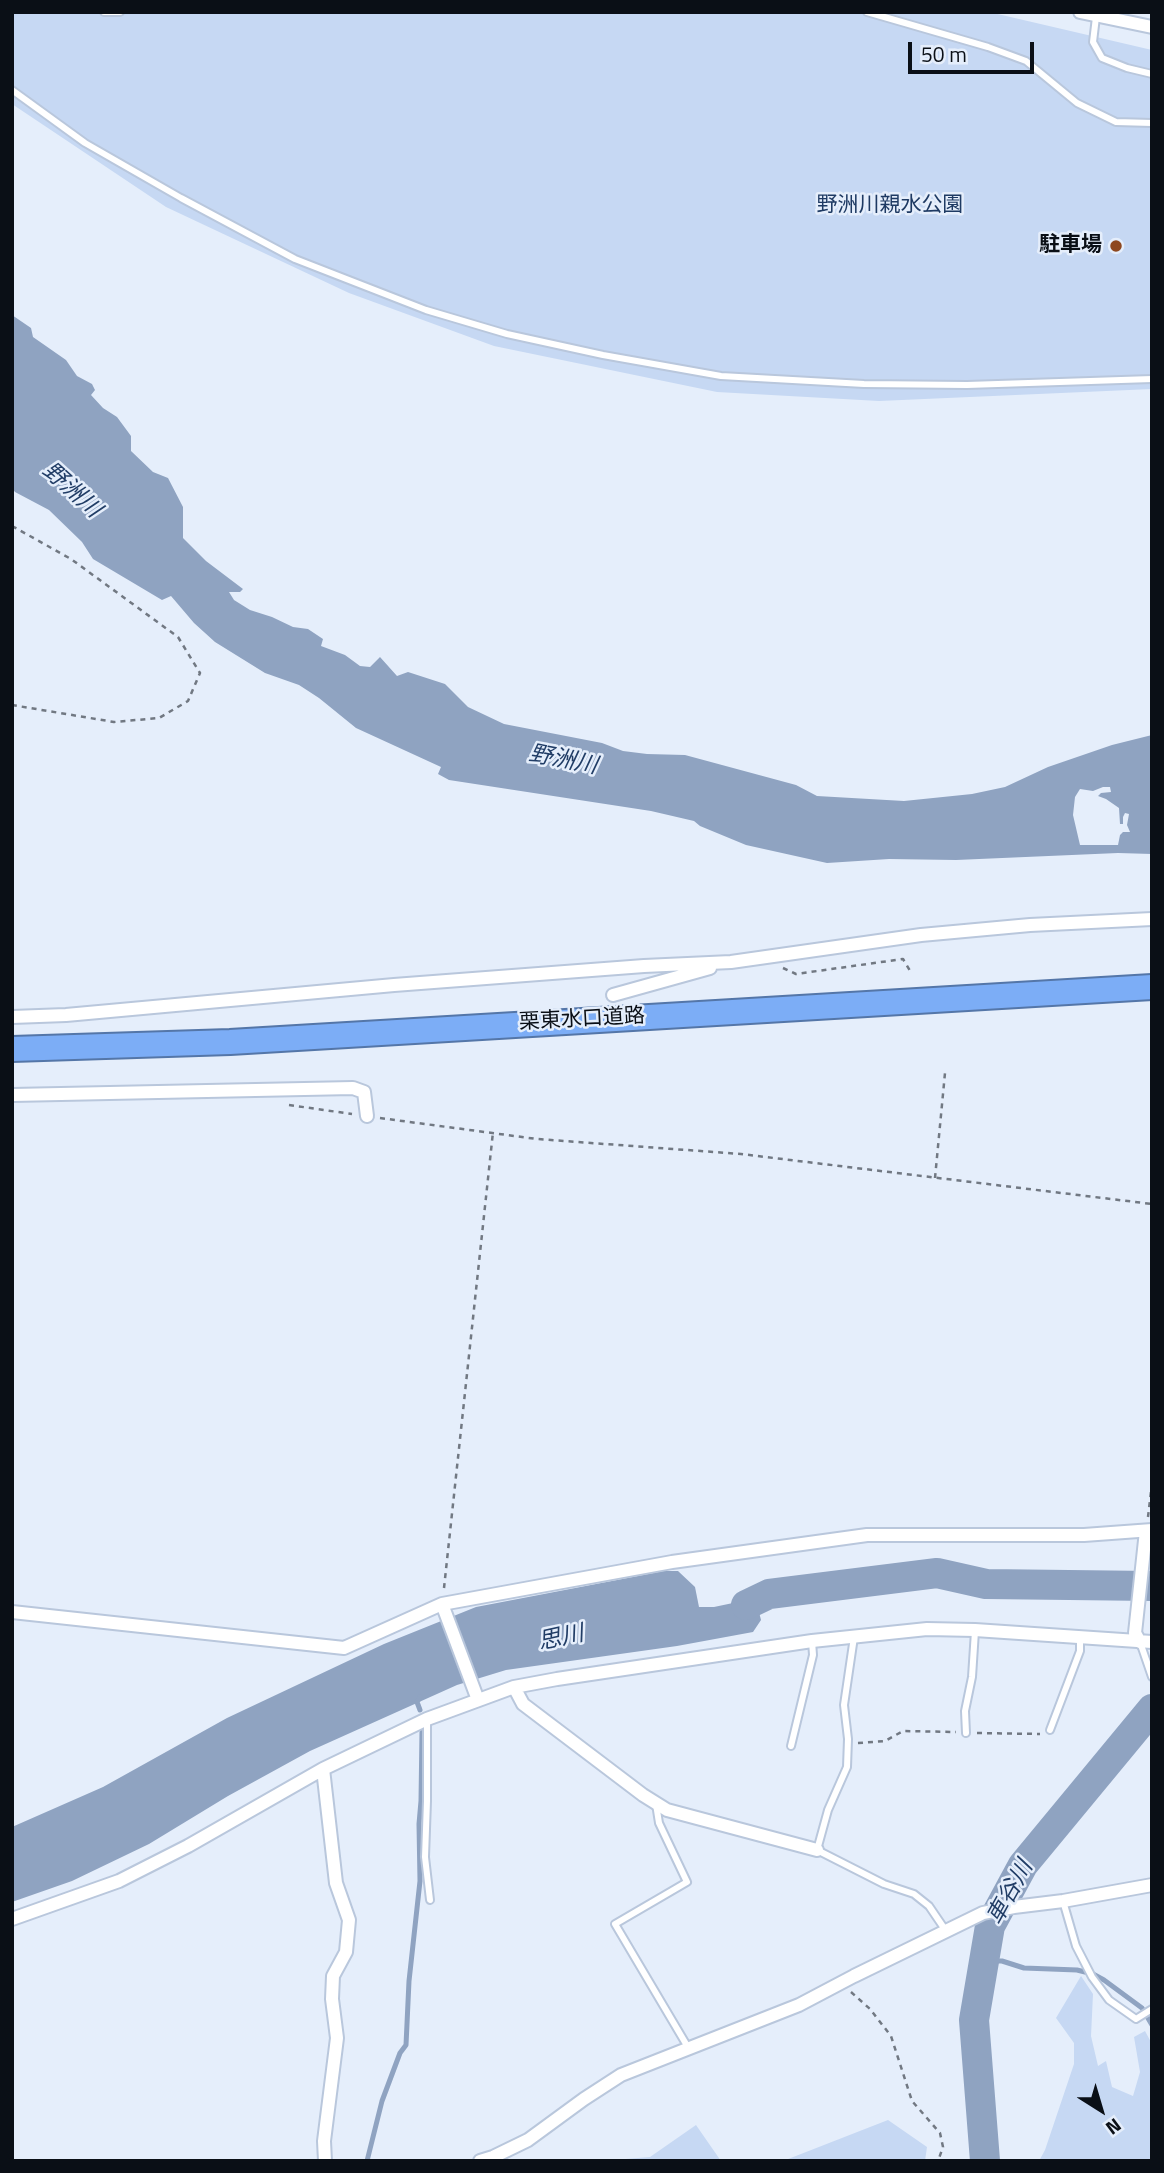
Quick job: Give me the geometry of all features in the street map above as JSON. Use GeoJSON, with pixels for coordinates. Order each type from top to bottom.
{"type":"FeatureCollection","features":[{"type":"Feature","properties":{"kind":"highway","name":"栗東水口道路"},"geometry":{"type":"LineString","coordinates":[[12,1049],[230,1042],[1152,987]]}},
{"type":"Feature","properties":{"kind":"street"},"geometry":{"type":"LineString","coordinates":[[1080,12],[1152,27]]}},
{"type":"Feature","properties":{"kind":"street"},"geometry":{"type":"LineString","coordinates":[[12,1017],[79,1014],[394,985],[731,962],[921,935],[1030,925],[1152,919]]}},
{"type":"Feature","properties":{"kind":"street"},"geometry":{"type":"LineString","coordinates":[[613,995],[731,962]]}},
{"type":"Feature","properties":{"kind":"street"},"geometry":{"type":"LineString","coordinates":[[12,1095],[353,1088],[364,1092],[367,1116]]}},
{"type":"Feature","properties":{"kind":"street"},"geometry":{"type":"LineString","coordinates":[[12,1612],[344,1648],[444,1608],[672,1562],[867,1535],[1084,1535],[1148,1532],[1142,1639],[927,1629],[812,1641],[571,1676],[476,1696],[323,1769],[188,1846],[119,1881],[12,1919]]}},
{"type":"Feature","properties":{"kind":"street"},"geometry":{"type":"LineString","coordinates":[[444,1608],[476,1696]]}},
{"type":"Feature","properties":{"kind":"street"},"geometry":{"type":"LineString","coordinates":[[514,1687],[523,1704],[667,1810],[817,1850]]}},
{"type":"Feature","properties":{"kind":"street"},"geometry":{"type":"LineString","coordinates":[[323,1769],[336,1883],[349,1920],[346,1952],[333,1976],[332,1998],[337,2038],[324,2141],[326,2161]]}},
{"type":"Feature","properties":{"kind":"street"},"geometry":{"type":"LineString","coordinates":[[480,2161],[528,2140],[621,2075],[799,2005],[983,1913],[1152,1885]]}},
{"type":"Feature","properties":{"kind":"lane"},"geometry":{"type":"LineString","coordinates":[[104,12],[120,12]]}},
{"type":"Feature","properties":{"kind":"lane"},"geometry":{"type":"LineString","coordinates":[[867,12],[988,47],[1026,61],[1077,103],[1116,122],[1152,123]]}},
{"type":"Feature","properties":{"kind":"lane"},"geometry":{"type":"LineString","coordinates":[[1096,17],[1093,42],[1102,58],[1152,74]]}},
{"type":"Feature","properties":{"kind":"lane"},"geometry":{"type":"LineString","coordinates":[[12,90],[85,143],[180,198],[295,259],[426,310],[507,334],[603,355],[721,376],[967,385],[1152,379]]}},
{"type":"Feature","properties":{"kind":"lane"},"geometry":{"type":"LineString","coordinates":[[966,1733],[965,1711],[972,1677],[975,1630]]}},
{"type":"Feature","properties":{"kind":"lane"},"geometry":{"type":"LineString","coordinates":[[855,1636],[844,1705],[848,1740],[847,1767],[828,1810],[817,1850],[884,1884],[914,1894],[929,1906],[946,1931]]}},
{"type":"Feature","properties":{"kind":"lane"},"geometry":{"type":"LineString","coordinates":[[1050,1730],[1080,1651],[1080,1637]]}},
{"type":"Feature","properties":{"kind":"lane"},"geometry":{"type":"LineString","coordinates":[[1142,1639],[1152,1677]]}},
{"type":"Feature","properties":{"kind":"lane"},"geometry":{"type":"LineString","coordinates":[[791,1746],[813,1655],[812,1641]]}},
{"type":"Feature","properties":{"kind":"lane"},"geometry":{"type":"LineString","coordinates":[[426,1719],[425,1857],[430,1900]]}},
{"type":"Feature","properties":{"kind":"lane"},"geometry":{"type":"LineString","coordinates":[[656,1802],[659,1823],[687,1882],[615,1924],[689,2049]]}},
{"type":"Feature","properties":{"kind":"lane"},"geometry":{"type":"LineString","coordinates":[[1062,1901],[1076,1946],[1092,1977],[1109,2000],[1136,2020],[1152,2009]]}},
{"type":"Feature","properties":{"kind":"path"},"geometry":{"type":"LineString","coordinates":[[12,526],[71,559],[178,638],[200,673],[188,701],[159,718],[114,722],[12,705]]}},
{"type":"Feature","properties":{"kind":"path"},"geometry":{"type":"LineString","coordinates":[[775,957],[785,971],[796,974],[903,959],[912,974]]}},
{"type":"Feature","properties":{"kind":"path"},"geometry":{"type":"LineString","coordinates":[[934,1178],[946,1073]]}},
{"type":"Feature","properties":{"kind":"path"},"geometry":{"type":"LineString","coordinates":[[287,1105],[537,1139],[741,1154],[1152,1204]]}},
{"type":"Feature","properties":{"kind":"path"},"geometry":{"type":"LineString","coordinates":[[444,1608],[493,1132]]}},
{"type":"Feature","properties":{"kind":"path"},"geometry":{"type":"LineString","coordinates":[[1148,1532],[1152,1483]]}},
{"type":"Feature","properties":{"kind":"path"},"geometry":{"type":"LineString","coordinates":[[848,1740],[860,1743],[885,1741],[903,1731],[912,1730],[1043,1734],[1050,1730]]}},
{"type":"Feature","properties":{"kind":"path"},"geometry":{"type":"LineString","coordinates":[[842,1983],[870,2009],[891,2036],[912,2101],[940,2133],[943,2147],[938,2161]]}},
{"type":"Feature","properties":{"kind":"green space","name":"野洲川親水公園"},"geometry":{"type":"Polygon","coordinates":[[[12,12],[989,12],[1152,50],[1152,389],[879,401],[717,392],[494,346],[349,293],[166,207],[12,104],[12,12]]]}},
{"type":"Feature","properties":{"kind":"green space"},"geometry":{"type":"Polygon","coordinates":[[[1081,1976],[1093,1994],[1091,2036],[1098,2066],[1106,2061],[1112,2087],[1133,2096],[1140,2072],[1134,2037],[1145,2031],[1152,2044],[1152,2161],[1039,2161],[1074,2064],[1074,2043],[1056,2018],[1081,1976]]]}},
{"type":"Feature","properties":{"kind":"green space"},"geometry":{"type":"Polygon","coordinates":[[[888,2120],[927,2147],[925,2161],[783,2161],[888,2120]]]}},
{"type":"Feature","properties":{"kind":"green space"},"geometry":{"type":"Polygon","coordinates":[[[696,2125],[721,2161],[601,2161],[650,2157],[696,2125]]]}},
{"type":"Feature","properties":{"kind":"water","name":"野洲川"},"geometry":{"type":"Polygon","coordinates":[[[12,315],[31,328],[33,337],[66,360],[77,376],[92,384],[95,390],[91,395],[103,408],[117,417],[131,436],[131,451],[153,472],[168,478],[183,507],[183,538],[206,561],[243,589],[240,592],[229,592],[234,600],[250,610],[293,627],[308,629],[323,639],[321,646],[345,655],[360,666],[370,667],[380,657],[397,676],[408,672],[445,684],[468,707],[504,724],[602,743],[623,751],[685,755],[796,785],[817,796],[904,801],[972,794],[1005,787],[1048,767],[1112,745],[1152,735],[1152,854],[956,860],[889,859],[827,863],[746,845],[694,821],[651,811],[449,780],[438,774],[441,767],[356,728],[299,685],[265,673],[215,642],[171,596],[162,600],[93,559],[82,542],[49,510],[12,488],[12,315]],[[1110,787],[1093,791],[1080,789],[1075,797],[1073,815],[1080,845],[1118,845],[1120,835],[1130,832],[1127,825],[1129,814],[1125,813],[1123,824],[1120,824],[1119,808],[1098,796],[1111,792],[1110,787]]]}},
{"type":"Feature","properties":{"kind":"water"},"geometry":{"type":"Polygon","coordinates":[[[664,1571],[678,1571],[695,1587],[699,1607],[714,1607],[752,1599],[768,1591],[787,1591],[758,1608],[761,1620],[753,1632],[677,1646],[506,1670],[457,1685],[310,1751],[149,1844],[72,1881],[12,1902],[12,1827],[103,1787],[227,1718],[384,1644],[476,1607],[664,1571]]]}},
{"type":"Feature","properties":{"kind":"waterway","name":"思川"},"geometry":{"type":"LineString","coordinates":[[746,1605],[769,1594],[937,1573],[986,1584],[1152,1586]]}},
{"type":"Feature","properties":{"kind":"waterway"},"geometry":{"type":"LineString","coordinates":[[420,1697],[417,1702],[420,1710]]}},
{"type":"Feature","properties":{"kind":"waterway","name":"車谷川"},"geometry":{"type":"LineString","coordinates":[[985,2161],[974,2020],[990,1926],[1023,1865],[1152,1709]]}},
{"type":"Feature","properties":{"kind":"waterway"},"geometry":{"type":"LineString","coordinates":[[367,2161],[382,2101],[400,2053],[406,2045],[409,1981],[420,1881],[422,1732]]}},
{"type":"Feature","properties":{"kind":"waterway"},"geometry":{"type":"LineString","coordinates":[[985,1954],[993,1961],[1024,1968],[1077,1970],[1093,1974],[1142,2008],[1152,2025]]}},
{"type":"Feature","properties":{"kind":"place","name":"駐車場"},"geometry":{"type":"Point","coordinates":[1116,246]}}]}
